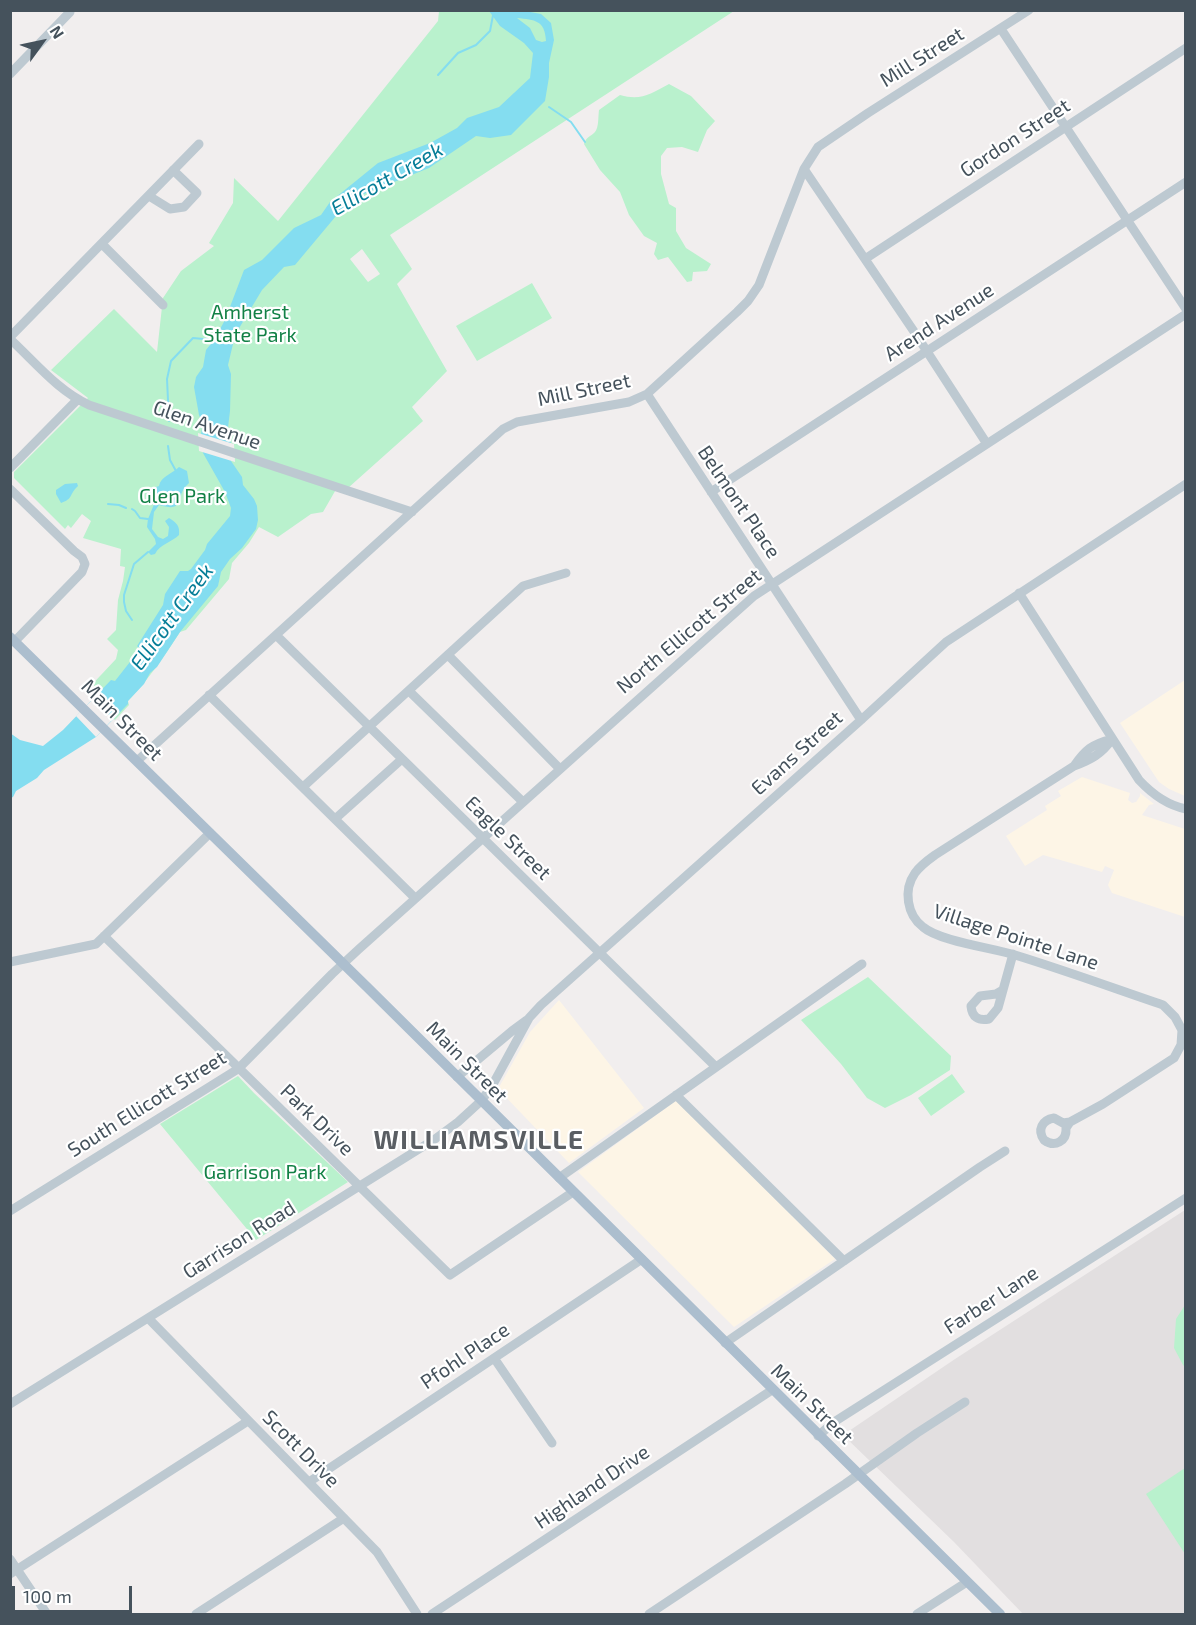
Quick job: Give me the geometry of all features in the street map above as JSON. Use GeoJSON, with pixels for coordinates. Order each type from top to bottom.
{"type":"FeatureCollection","features":[{"type":"Feature","properties":{"kind":"main road","name":"Main Street"},"geometry":{"type":"LineString","coordinates":[[13,639],[1000,1614]]}},
{"type":"Feature","properties":{"kind":"street","name":"Mill Street"},"geometry":{"type":"LineString","coordinates":[[137,760],[503,429],[517,422],[629,402],[647,394],[748,301],[759,285],[804,169],[818,147],[1029,10]]}},
{"type":"Feature","properties":{"kind":"street"},"geometry":{"type":"LineString","coordinates":[[13,72],[70,12]]}},
{"type":"Feature","properties":{"kind":"street"},"geometry":{"type":"LineString","coordinates":[[1001,29],[1185,309]]}},
{"type":"Feature","properties":{"kind":"street","name":"Gordon Street"},"geometry":{"type":"LineString","coordinates":[[865,259],[1185,48]]}},
{"type":"Feature","properties":{"kind":"street"},"geometry":{"type":"LineString","coordinates":[[10,338],[199,144]]}},
{"type":"Feature","properties":{"kind":"street"},"geometry":{"type":"LineString","coordinates":[[804,169],[987,444]]}},
{"type":"Feature","properties":{"kind":"street"},"geometry":{"type":"LineString","coordinates":[[149,196],[170,209],[184,207],[197,193],[173,170]]}},
{"type":"Feature","properties":{"kind":"street","name":"Arend Avenue"},"geometry":{"type":"LineString","coordinates":[[711,492],[1185,182]]}},
{"type":"Feature","properties":{"kind":"street"},"geometry":{"type":"LineString","coordinates":[[102,244],[163,305]]}},
{"type":"Feature","properties":{"kind":"street","name":"North Ellicott Street"},"geometry":{"type":"LineString","coordinates":[[343,964],[559,768],[754,596],[1185,314]]}},
{"type":"Feature","properties":{"kind":"street","name":"Glen Avenue"},"geometry":{"type":"LineString","coordinates":[[10,338],[77,400],[412,512]]}},
{"type":"Feature","properties":{"kind":"street","name":"Belmont Place"},"geometry":{"type":"LineString","coordinates":[[647,394],[861,720]]}},
{"type":"Feature","properties":{"kind":"street"},"geometry":{"type":"LineString","coordinates":[[10,468],[77,400]]}},
{"type":"Feature","properties":{"kind":"street","name":"Evans Street"},"geometry":{"type":"LineString","coordinates":[[481,1101],[492,1086],[529,1018],[946,642],[1185,484]]}},
{"type":"Feature","properties":{"kind":"street"},"geometry":{"type":"LineString","coordinates":[[10,489],[79,554],[85,564],[82,572],[13,639]]}},
{"type":"Feature","properties":{"kind":"street"},"geometry":{"type":"LineString","coordinates":[[303,787],[524,586],[566,573]]}},
{"type":"Feature","properties":{"kind":"street"},"geometry":{"type":"LineString","coordinates":[[1019,593],[1138,780],[1168,804],[1185,809]]}},
{"type":"Feature","properties":{"kind":"street","name":"Eagle Street"},"geometry":{"type":"LineString","coordinates":[[276,635],[716,1067]]}},
{"type":"Feature","properties":{"kind":"street"},"geometry":{"type":"LineString","coordinates":[[448,655],[559,768]]}},
{"type":"Feature","properties":{"kind":"street"},"geometry":{"type":"LineString","coordinates":[[410,691],[523,802]]}},
{"type":"Feature","properties":{"kind":"street"},"geometry":{"type":"LineString","coordinates":[[209,695],[415,898]]}},
{"type":"Feature","properties":{"kind":"street","name":"Village Pointe Lane"},"geometry":{"type":"LineString","coordinates":[[1070,1122],[1103,1104],[1174,1058],[1181,1046],[1182,1030],[1175,1017],[1163,1005],[1013,954],[931,933],[917,922],[909,904],[909,886],[915,872],[935,855],[1074,766],[1089,761],[1105,750],[1112,739]]}},
{"type":"Feature","properties":{"kind":"street"},"geometry":{"type":"LineString","coordinates":[[335,819],[402,759]]}},
{"type":"Feature","properties":{"kind":"street"},"geometry":{"type":"LineString","coordinates":[[10,962],[96,944],[210,833]]}},
{"type":"Feature","properties":{"kind":"street","name":"Park Drive"},"geometry":{"type":"LineString","coordinates":[[104,936],[450,1275],[573,1192]]}},
{"type":"Feature","properties":{"kind":"street"},"geometry":{"type":"LineString","coordinates":[[1003,990],[1013,954]]}},
{"type":"Feature","properties":{"kind":"street","name":"South Ellicott Street"},"geometry":{"type":"LineString","coordinates":[[10,1211],[238,1069],[343,964]]}},
{"type":"Feature","properties":{"kind":"street"},"geometry":{"type":"LineString","coordinates":[[558,1178],[862,964]]}},
{"type":"Feature","properties":{"kind":"street"},"geometry":{"type":"LineString","coordinates":[[457,1077],[529,1018]]}},
{"type":"Feature","properties":{"kind":"street"},"geometry":{"type":"LineString","coordinates":[[676,1095],[844,1261]]}},
{"type":"Feature","properties":{"kind":"street","name":"Garrison Road"},"geometry":{"type":"LineString","coordinates":[[10,1404],[439,1136],[481,1101]]}},
{"type":"Feature","properties":{"kind":"street"},"geometry":{"type":"LineString","coordinates":[[725,1343],[1005,1151]]}},
{"type":"Feature","properties":{"kind":"street","name":"Farber Lane"},"geometry":{"type":"LineString","coordinates":[[818,1436],[834,1422],[1185,1198]]}},
{"type":"Feature","properties":{"kind":"street","name":"Pfohl Place"},"geometry":{"type":"LineString","coordinates":[[309,1482],[642,1259]]}},
{"type":"Feature","properties":{"kind":"street","name":"Scott Drive"},"geometry":{"type":"LineString","coordinates":[[148,1318],[376,1552],[417,1614]]}},
{"type":"Feature","properties":{"kind":"street"},"geometry":{"type":"LineString","coordinates":[[495,1358],[552,1443]]}},
{"type":"Feature","properties":{"kind":"street","name":"Highland Drive"},"geometry":{"type":"LineString","coordinates":[[432,1614],[772,1390]]}},
{"type":"Feature","properties":{"kind":"street"},"geometry":{"type":"LineString","coordinates":[[649,1614],[859,1475],[916,1433],[966,1402]]}},
{"type":"Feature","properties":{"kind":"street"},"geometry":{"type":"LineString","coordinates":[[14,1572],[248,1421]]}},
{"type":"Feature","properties":{"kind":"street"},"geometry":{"type":"LineString","coordinates":[[196,1614],[344,1518]]}},
{"type":"Feature","properties":{"kind":"street"},"geometry":{"type":"LineString","coordinates":[[10,1558],[14,1572],[47,1614]]}},
{"type":"Feature","properties":{"kind":"street"},"geometry":{"type":"LineString","coordinates":[[917,1614],[967,1582]]}},
{"type":"Feature","properties":{"kind":"shaded area"},"geometry":{"type":"Polygon","coordinates":[[[1185,680],[1185,796],[1159,782],[1120,723],[1185,680]]]}},
{"type":"Feature","properties":{"kind":"shaded area"},"geometry":{"type":"Polygon","coordinates":[[[1082,777],[1130,793],[1128,800],[1132,803],[1136,802],[1140,793],[1154,804],[1149,805],[1142,815],[1185,829],[1185,917],[1112,893],[1108,885],[1114,870],[1105,866],[1102,872],[1043,855],[1025,866],[1006,836],[1047,810],[1045,806],[1061,796],[1058,791],[1082,777]]]}},
{"type":"Feature","properties":{"kind":"shaded area"},"geometry":{"type":"Polygon","coordinates":[[[559,1000],[644,1108],[569,1163],[498,1089],[530,1032],[559,1000]]]}},
{"type":"Feature","properties":{"kind":"shaded area"},"geometry":{"type":"Polygon","coordinates":[[[677,1100],[835,1259],[734,1327],[578,1172],[677,1100]]]}},
{"type":"Feature","properties":{"kind":"shaded area"},"geometry":{"type":"Polygon","coordinates":[[[1185,1210],[1185,1614],[1023,1614],[954,1542],[843,1435],[955,1359],[1185,1210]]]}},
{"type":"Feature","properties":{"kind":"green space"},"geometry":{"type":"Polygon","coordinates":[[[439,11],[734,11],[390,235],[412,269],[397,284],[447,371],[412,407],[423,421],[348,488],[338,486],[323,512],[311,514],[278,537],[259,527],[232,563],[229,579],[186,630],[180,632],[156,668],[128,701],[129,705],[115,720],[85,692],[116,659],[118,650],[107,639],[116,630],[118,600],[125,567],[120,566],[121,549],[83,538],[91,521],[82,514],[71,528],[68,525],[65,529],[14,478],[14,472],[88,398],[51,370],[114,309],[157,352],[163,298],[181,271],[214,246],[209,243],[233,203],[234,178],[278,221],[438,21],[439,11]],[[362,249],[350,259],[368,282],[380,274],[362,249]]]}},
{"type":"Feature","properties":{"kind":"green space"},"geometry":{"type":"Polygon","coordinates":[[[669,84],[691,96],[715,121],[707,130],[698,152],[682,147],[667,148],[661,156],[661,174],[669,204],[676,208],[676,231],[686,248],[711,264],[707,271],[693,272],[692,281],[687,282],[668,257],[658,260],[654,254],[657,243],[644,236],[629,215],[620,192],[600,170],[584,144],[596,130],[599,110],[620,95],[640,97],[669,84]]]}},
{"type":"Feature","properties":{"kind":"green space"},"geometry":{"type":"Polygon","coordinates":[[[532,283],[552,318],[477,361],[456,326],[532,283]]]}},
{"type":"Feature","properties":{"kind":"green space"},"geometry":{"type":"Polygon","coordinates":[[[868,977],[951,1056],[950,1070],[911,1095],[885,1108],[867,1098],[841,1064],[801,1020],[868,977]]]}},
{"type":"Feature","properties":{"kind":"green space"},"geometry":{"type":"Polygon","coordinates":[[[952,1074],[965,1092],[931,1116],[918,1098],[952,1074]]]}},
{"type":"Feature","properties":{"kind":"green space","name":"Garrison Park"},"geometry":{"type":"Polygon","coordinates":[[[238,1076],[348,1182],[256,1240],[160,1124],[238,1076]]]}},
{"type":"Feature","properties":{"kind":"green space"},"geometry":{"type":"Polygon","coordinates":[[[1185,1305],[1185,1367],[1174,1348],[1176,1319],[1185,1305]]]}},
{"type":"Feature","properties":{"kind":"green space"},"geometry":{"type":"Polygon","coordinates":[[[1185,1468],[1185,1554],[1146,1494],[1185,1468]]]}},
{"type":"Feature","properties":{"kind":"water","name":"Ellicott Creek"},"geometry":{"type":"Polygon","coordinates":[[[489,11],[525,11],[541,14],[551,23],[554,40],[545,101],[511,135],[490,138],[476,136],[429,168],[364,194],[341,210],[295,265],[284,267],[262,290],[238,330],[228,365],[231,374],[227,436],[231,443],[231,461],[257,506],[256,529],[242,548],[230,559],[221,572],[218,586],[180,632],[157,667],[128,701],[128,704],[96,737],[44,770],[37,778],[16,791],[11,798],[10,733],[20,740],[43,746],[63,730],[111,680],[115,681],[137,653],[139,648],[137,646],[163,605],[165,594],[180,571],[191,569],[207,544],[230,516],[231,508],[225,492],[203,453],[201,434],[203,424],[194,387],[196,377],[203,367],[206,350],[225,320],[244,270],[262,260],[294,228],[321,215],[330,202],[378,163],[430,143],[457,128],[467,118],[499,107],[530,78],[533,53],[524,43],[500,26],[489,11]],[[517,18],[530,28],[536,40],[546,41],[544,29],[538,22],[517,18]]]}},
{"type":"Feature","properties":{"kind":"water"},"geometry":{"type":"Polygon","coordinates":[[[179,467],[187,471],[189,483],[184,488],[177,505],[168,507],[159,505],[154,512],[152,529],[158,537],[163,539],[168,536],[169,527],[165,521],[169,518],[177,525],[179,535],[151,555],[148,552],[156,544],[147,527],[155,502],[156,487],[164,477],[179,467]]]}},
{"type":"Feature","properties":{"kind":"water"},"geometry":{"type":"Polygon","coordinates":[[[77,483],[78,486],[70,498],[61,503],[56,490],[65,484],[77,483]]]}},
{"type":"Feature","properties":{"kind":"pier"},"geometry":{"type":"Polygon","coordinates":[[[198,433],[234,444],[235,462],[199,451],[198,433]]]}},
{"type":"Feature","properties":{"kind":"pier"},"geometry":{"type":"Polygon","coordinates":[[[93,699],[113,719],[96,737],[76,716],[93,699]]]}},
{"type":"Feature","properties":{"kind":"waterway"},"geometry":{"type":"LineString","coordinates":[[438,75],[458,53],[476,45],[490,31],[494,10]]}},
{"type":"Feature","properties":{"kind":"waterway"},"geometry":{"type":"LineString","coordinates":[[549,107],[571,122],[585,142]]}},
{"type":"Feature","properties":{"kind":"waterway"},"geometry":{"type":"LineString","coordinates":[[169,421],[167,379],[171,361],[193,338],[214,340]]}},
{"type":"Feature","properties":{"kind":"waterway"},"geometry":{"type":"LineString","coordinates":[[168,446],[170,460],[176,471]]}},
{"type":"Feature","properties":{"kind":"waterway"},"geometry":{"type":"LineString","coordinates":[[108,504],[126,508]]}},
{"type":"Feature","properties":{"kind":"waterway"},"geometry":{"type":"LineString","coordinates":[[132,509],[140,518],[148,519]]}},
{"type":"Feature","properties":{"kind":"waterway"},"geometry":{"type":"LineString","coordinates":[[132,620],[126,611],[124,595],[134,564],[148,552]]}},
{"type":"Feature","properties":{"kind":"district","name":"WILLIAMSVILLE"},"geometry":{"type":"Point","coordinates":[479,1140]}},
{"type":"Feature","properties":{"kind":"park label","name":"Amherst State Park"},"geometry":{"type":"Point","coordinates":[250,324]}},
{"type":"Feature","properties":{"kind":"park label","name":"Glen Park"},"geometry":{"type":"Point","coordinates":[182,496]}}]}
